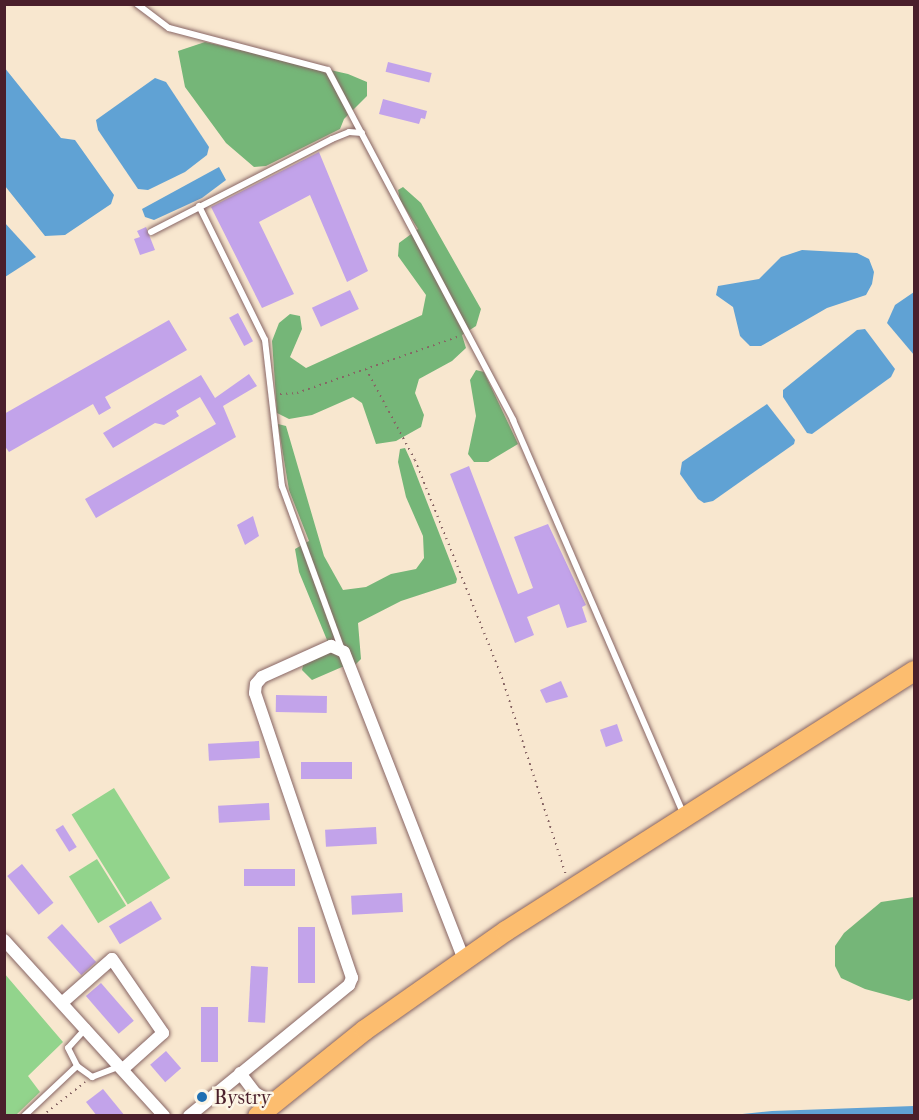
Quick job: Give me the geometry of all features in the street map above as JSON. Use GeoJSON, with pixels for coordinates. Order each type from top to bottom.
{"type":"FeatureCollection","features":[{"type":"Feature","properties":{"kind":"main road"},"geometry":{"type":"LineString","coordinates":[[265,1109],[464,960],[571,889],[915,671]]}},
{"type":"Feature","properties":{"kind":"street"},"geometry":{"type":"LineString","coordinates":[[189,1116],[349,985],[352,978],[255,693],[256,684],[262,676],[331,646],[341,647],[464,960]]}},
{"type":"Feature","properties":{"kind":"street"},"geometry":{"type":"LineString","coordinates":[[4,940],[87,1027],[164,1116]]}},
{"type":"Feature","properties":{"kind":"street"},"geometry":{"type":"LineString","coordinates":[[63,1002],[112,959],[163,1033],[122,1067]]}},
{"type":"Feature","properties":{"kind":"street"},"geometry":{"type":"LineString","coordinates":[[240,1073],[265,1109]]}},
{"type":"Feature","properties":{"kind":"lane"},"geometry":{"type":"LineString","coordinates":[[137,4],[169,28],[328,70],[468,333],[551,501],[684,817]]}},
{"type":"Feature","properties":{"kind":"lane"},"geometry":{"type":"LineString","coordinates":[[151,232],[332,139],[349,132],[362,133]]}},
{"type":"Feature","properties":{"kind":"lane"},"geometry":{"type":"LineString","coordinates":[[199,206],[265,340],[282,486],[341,647]]}},
{"type":"Feature","properties":{"kind":"lane"},"geometry":{"type":"LineString","coordinates":[[87,1027],[68,1048],[77,1066],[92,1077],[122,1067]]}},
{"type":"Feature","properties":{"kind":"lane"},"geometry":{"type":"LineString","coordinates":[[24,1116],[77,1066]]}},
{"type":"Feature","properties":{"kind":"path"},"geometry":{"type":"LineString","coordinates":[[272,395],[297,393],[468,333]]}},
{"type":"Feature","properties":{"kind":"path"},"geometry":{"type":"LineString","coordinates":[[366,369],[415,460],[500,672],[571,889]]}},
{"type":"Feature","properties":{"kind":"path"},"geometry":{"type":"LineString","coordinates":[[42,1116],[92,1077]]}},
{"type":"Feature","properties":{"kind":"green space"},"geometry":{"type":"Polygon","coordinates":[[[205,42],[348,74],[367,82],[367,96],[344,119],[340,129],[266,166],[254,167],[226,143],[185,87],[178,51],[205,42]]]}},
{"type":"Feature","properties":{"kind":"green space"},"geometry":{"type":"Polygon","coordinates":[[[403,187],[421,203],[481,309],[476,326],[462,335],[466,348],[452,361],[419,379],[415,393],[424,415],[421,427],[396,441],[376,444],[362,403],[353,397],[312,415],[289,419],[277,413],[272,341],[279,323],[290,314],[300,316],[302,329],[290,357],[306,368],[422,315],[426,295],[398,256],[399,243],[418,229],[400,200],[398,190],[403,187]]]}},
{"type":"Feature","properties":{"kind":"green space"},"geometry":{"type":"Polygon","coordinates":[[[476,370],[484,372],[518,444],[488,462],[474,462],[468,454],[476,416],[470,380],[476,370]]]}},
{"type":"Feature","properties":{"kind":"green space"},"geometry":{"type":"Polygon","coordinates":[[[278,424],[286,426],[324,556],[343,590],[366,587],[391,574],[416,569],[424,558],[423,536],[406,497],[398,462],[400,449],[405,448],[457,579],[456,583],[401,601],[358,623],[361,659],[353,667],[342,667],[312,680],[302,670],[304,661],[323,654],[327,640],[299,572],[295,549],[309,541],[289,490],[278,424]]]}},
{"type":"Feature","properties":{"kind":"green space"},"geometry":{"type":"Polygon","coordinates":[[[114,788],[170,878],[128,904],[72,814],[114,788]]]}},
{"type":"Feature","properties":{"kind":"green space"},"geometry":{"type":"Polygon","coordinates":[[[97,859],[126,906],[98,923],[69,876],[97,859]]]}},
{"type":"Feature","properties":{"kind":"green space"},"geometry":{"type":"Polygon","coordinates":[[[914,897],[914,998],[909,1001],[865,989],[841,978],[835,966],[835,946],[844,933],[881,902],[914,897]]]}},
{"type":"Feature","properties":{"kind":"green space"},"geometry":{"type":"Polygon","coordinates":[[[4,973],[63,1042],[28,1076],[40,1092],[16,1115],[5,1115],[4,973]]]}},
{"type":"Feature","properties":{"kind":"water"},"geometry":{"type":"Polygon","coordinates":[[[4,67],[61,138],[75,140],[114,195],[111,204],[65,235],[45,236],[5,186],[4,67]]]}},
{"type":"Feature","properties":{"kind":"water"},"geometry":{"type":"Polygon","coordinates":[[[155,78],[166,82],[209,147],[207,155],[185,172],[148,190],[138,189],[98,130],[96,120],[155,78]]]}},
{"type":"Feature","properties":{"kind":"water"},"geometry":{"type":"Polygon","coordinates":[[[219,167],[226,180],[202,198],[154,220],[145,217],[142,209],[219,167]]]}},
{"type":"Feature","properties":{"kind":"water"},"geometry":{"type":"Polygon","coordinates":[[[4,222],[36,257],[5,277],[4,277],[4,222]]]}},
{"type":"Feature","properties":{"kind":"water"},"geometry":{"type":"Polygon","coordinates":[[[802,250],[857,253],[869,259],[874,272],[872,284],[866,295],[827,308],[761,346],[750,346],[740,336],[733,307],[716,295],[718,286],[759,279],[781,257],[802,250]]]}},
{"type":"Feature","properties":{"kind":"water"},"geometry":{"type":"Polygon","coordinates":[[[914,292],[914,355],[887,323],[895,305],[914,292]]]}},
{"type":"Feature","properties":{"kind":"water"},"geometry":{"type":"Polygon","coordinates":[[[865,329],[895,369],[891,377],[812,434],[807,433],[783,397],[783,390],[857,330],[865,329]]]}},
{"type":"Feature","properties":{"kind":"water"},"geometry":{"type":"Polygon","coordinates":[[[767,404],[795,440],[794,444],[713,501],[704,503],[698,499],[680,474],[682,462],[767,404]]]}},
{"type":"Feature","properties":{"kind":"water"},"geometry":{"type":"Polygon","coordinates":[[[914,1106],[914,1115],[733,1115],[772,1111],[914,1106]]]}},
{"type":"Feature","properties":{"kind":"building"},"geometry":{"type":"Polygon","coordinates":[[[388,62],[432,73],[429,83],[386,72],[388,62]]]}},
{"type":"Feature","properties":{"kind":"building"},"geometry":{"type":"Polygon","coordinates":[[[383,99],[427,111],[425,119],[421,118],[419,124],[379,114],[383,99]]]}},
{"type":"Feature","properties":{"kind":"building"},"geometry":{"type":"Polygon","coordinates":[[[319,152],[368,271],[347,282],[310,195],[259,222],[294,294],[262,308],[211,207],[319,152]]]}},
{"type":"Feature","properties":{"kind":"building"},"geometry":{"type":"Polygon","coordinates":[[[146,227],[155,250],[140,255],[134,239],[140,237],[137,231],[146,227]]]}},
{"type":"Feature","properties":{"kind":"building"},"geometry":{"type":"Polygon","coordinates":[[[350,290],[359,309],[321,327],[312,308],[350,290]]]}},
{"type":"Feature","properties":{"kind":"building"},"geometry":{"type":"Polygon","coordinates":[[[238,313],[253,341],[244,346],[229,318],[238,313]]]}},
{"type":"Feature","properties":{"kind":"building"},"geometry":{"type":"Polygon","coordinates":[[[169,320],[187,350],[105,397],[111,408],[99,415],[93,404],[9,452],[4,445],[4,414],[169,320]]]}},
{"type":"Feature","properties":{"kind":"building"},"geometry":{"type":"Polygon","coordinates":[[[249,374],[257,386],[223,406],[236,437],[96,518],[85,499],[216,424],[200,397],[176,411],[179,416],[164,425],[155,423],[113,448],[103,433],[201,375],[215,398],[249,374]]]}},
{"type":"Feature","properties":{"kind":"building"},"geometry":{"type":"Polygon","coordinates":[[[469,466],[518,594],[533,588],[514,537],[548,524],[586,605],[582,607],[587,622],[567,628],[559,604],[527,617],[534,635],[515,643],[450,474],[469,466]]]}},
{"type":"Feature","properties":{"kind":"building"},"geometry":{"type":"Polygon","coordinates":[[[253,516],[259,536],[245,545],[237,525],[253,516]]]}},
{"type":"Feature","properties":{"kind":"building"},"geometry":{"type":"Polygon","coordinates":[[[561,681],[568,697],[546,703],[540,690],[561,681]]]}},
{"type":"Feature","properties":{"kind":"building"},"geometry":{"type":"Polygon","coordinates":[[[276,695],[327,696],[327,713],[276,712],[276,695]]]}},
{"type":"Feature","properties":{"kind":"building"},"geometry":{"type":"Polygon","coordinates":[[[617,724],[623,741],[606,747],[600,730],[617,724]]]}},
{"type":"Feature","properties":{"kind":"building"},"geometry":{"type":"Polygon","coordinates":[[[259,741],[260,758],[209,761],[208,744],[259,741]]]}},
{"type":"Feature","properties":{"kind":"building"},"geometry":{"type":"Polygon","coordinates":[[[301,762],[352,762],[352,779],[301,779],[301,762]]]}},
{"type":"Feature","properties":{"kind":"building"},"geometry":{"type":"Polygon","coordinates":[[[269,803],[270,820],[219,823],[218,806],[269,803]]]}},
{"type":"Feature","properties":{"kind":"building"},"geometry":{"type":"Polygon","coordinates":[[[63,825],[77,847],[69,852],[55,830],[63,825]]]}},
{"type":"Feature","properties":{"kind":"building"},"geometry":{"type":"Polygon","coordinates":[[[376,827],[377,844],[326,847],[325,830],[376,827]]]}},
{"type":"Feature","properties":{"kind":"building"},"geometry":{"type":"Polygon","coordinates":[[[22,864],[53,903],[39,915],[7,876],[22,864]]]}},
{"type":"Feature","properties":{"kind":"building"},"geometry":{"type":"Polygon","coordinates":[[[244,869],[295,869],[295,886],[244,886],[244,869]]]}},
{"type":"Feature","properties":{"kind":"building"},"geometry":{"type":"Polygon","coordinates":[[[402,893],[403,912],[352,915],[351,896],[402,893]]]}},
{"type":"Feature","properties":{"kind":"building"},"geometry":{"type":"Polygon","coordinates":[[[151,901],[162,919],[120,944],[109,926],[151,901]]]}},
{"type":"Feature","properties":{"kind":"building"},"geometry":{"type":"Polygon","coordinates":[[[62,924],[96,962],[81,975],[47,937],[62,924]]]}},
{"type":"Feature","properties":{"kind":"building"},"geometry":{"type":"Polygon","coordinates":[[[298,927],[315,927],[315,983],[298,983],[298,927]]]}},
{"type":"Feature","properties":{"kind":"building"},"geometry":{"type":"Polygon","coordinates":[[[251,966],[268,967],[265,1023],[248,1022],[251,966]]]}},
{"type":"Feature","properties":{"kind":"building"},"geometry":{"type":"Polygon","coordinates":[[[101,983],[134,1021],[119,1034],[86,996],[101,983]]]}},
{"type":"Feature","properties":{"kind":"building"},"geometry":{"type":"Polygon","coordinates":[[[201,1007],[218,1007],[218,1062],[201,1062],[201,1007]]]}},
{"type":"Feature","properties":{"kind":"building"},"geometry":{"type":"Polygon","coordinates":[[[166,1051],[181,1068],[165,1082],[150,1065],[166,1051]]]}},
{"type":"Feature","properties":{"kind":"building"},"geometry":{"type":"Polygon","coordinates":[[[103,1089],[125,1116],[97,1116],[86,1102],[103,1089]]]}},
{"type":"Feature","properties":{"kind":"place","name":"Bystry"},"geometry":{"type":"Point","coordinates":[202,1097]}}]}
